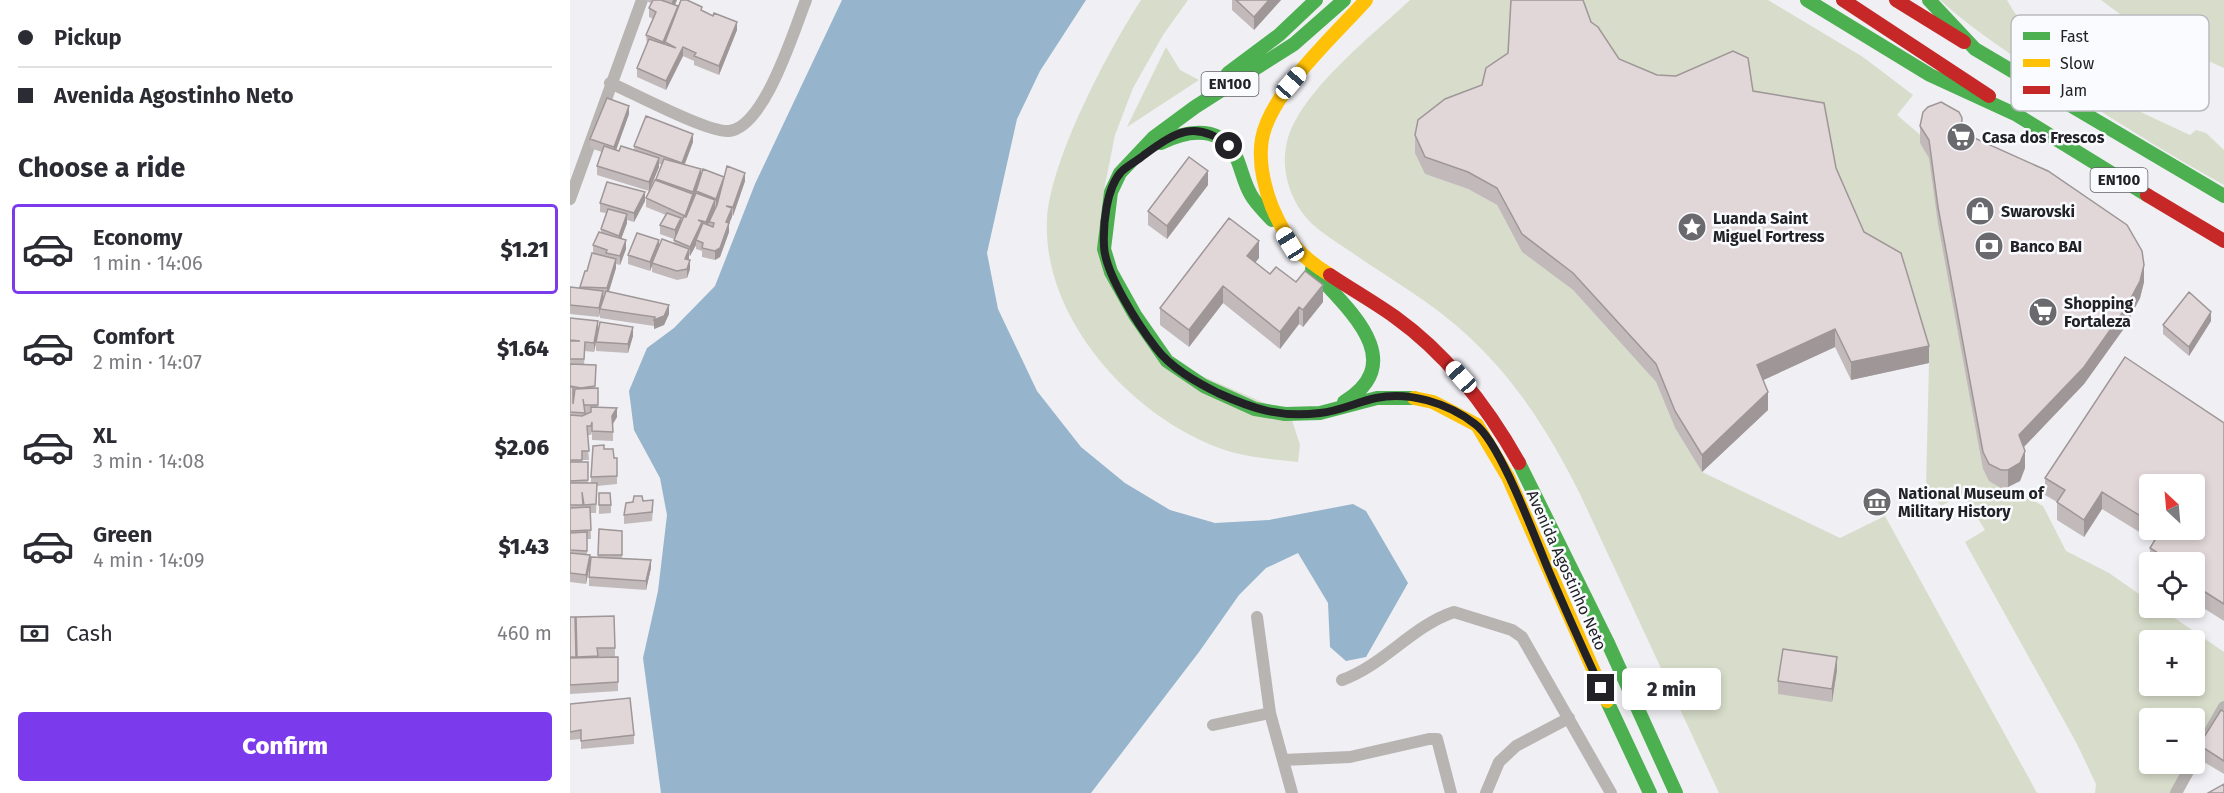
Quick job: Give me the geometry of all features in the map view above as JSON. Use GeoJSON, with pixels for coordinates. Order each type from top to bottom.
{"type":"FeatureCollection","features":[{"type":"Feature","properties":{"kind":"main road"},"geometry":{"type":"LineString","coordinates":[[1120,173],[1131,151],[1150,133],[1279,35],[1316,0]]}},
{"type":"Feature","properties":{"kind":"main road","name":"Avenida Agostinho Neto"},"geometry":{"type":"LineString","coordinates":[[1344,0],[1294,44],[1195,107],[1153,138],[1120,173],[1107,209],[1104,249],[1119,288],[1155,347],[1167,362],[1204,386],[1255,409],[1285,414],[1320,413],[1377,398],[1407,396],[1433,402],[1477,425],[1508,477],[1572,625],[1650,793]]}},
{"type":"Feature","properties":{"kind":"main road","name":"Avenida Agostinho Neto"},"geometry":{"type":"LineString","coordinates":[[1366,0],[1291,83],[1266,128],[1262,147],[1263,185],[1282,231],[1304,259],[1396,318],[1431,347],[1469,386],[1499,427],[1527,477],[1607,641],[1676,793]]}},
{"type":"Feature","properties":{"kind":"main road","name":"EN100"},"geometry":{"type":"LineString","coordinates":[[1807,0],[1872,43],[1930,75],[2017,115],[2087,160],[2224,240]]}},
{"type":"Feature","properties":{"kind":"main road"},"geometry":{"type":"LineString","coordinates":[[1842,0],[2017,115]]}},
{"type":"Feature","properties":{"kind":"main road"},"geometry":{"type":"LineString","coordinates":[[1896,0],[1975,50]]}},
{"type":"Feature","properties":{"kind":"main road","name":"EN100"},"geometry":{"type":"LineString","coordinates":[[1929,0],[1975,50],[2011,71]]}},
{"type":"Feature","properties":{"kind":"main road","name":"EN100"},"geometry":{"type":"LineString","coordinates":[[2079,111],[2224,196]]}},
{"type":"Feature","properties":{"kind":"main road"},"geometry":{"type":"LineString","coordinates":[[1120,173],[1172,137],[1198,129],[1215,135],[1229,146],[1253,198],[1282,231]]}},
{"type":"Feature","properties":{"kind":"main road"},"geometry":{"type":"LineString","coordinates":[[1304,259],[1329,291],[1359,319],[1372,338],[1375,354],[1366,387],[1346,401],[1320,413]]}},
{"type":"Feature","properties":{"kind":"street"},"geometry":{"type":"LineString","coordinates":[[570,199],[610,83],[642,0]]}},
{"type":"Feature","properties":{"kind":"street"},"geometry":{"type":"LineString","coordinates":[[610,83],[716,129],[735,129],[751,119],[757,110],[775,76],[806,0]]}},
{"type":"Feature","properties":{"kind":"street"},"geometry":{"type":"LineString","coordinates":[[1342,680],[1371,667],[1430,624],[1454,612],[1512,630],[1522,637],[1611,793]]}},
{"type":"Feature","properties":{"kind":"street"},"geometry":{"type":"LineString","coordinates":[[1257,617],[1270,713],[1292,793]]}},
{"type":"Feature","properties":{"kind":"street"},"geometry":{"type":"LineString","coordinates":[[2205,740],[2224,707]]}},
{"type":"Feature","properties":{"kind":"street"},"geometry":{"type":"LineString","coordinates":[[1213,725],[1270,713]]}},
{"type":"Feature","properties":{"kind":"street"},"geometry":{"type":"LineString","coordinates":[[1486,793],[1499,762],[1516,746],[1569,718]]}},
{"type":"Feature","properties":{"kind":"street"},"geometry":{"type":"LineString","coordinates":[[1282,760],[1350,757],[1429,739],[1437,740],[1451,793]]}},
{"type":"Feature","properties":{"kind":"street"},"geometry":{"type":"LineString","coordinates":[[2176,793],[2186,774]]}},
{"type":"Feature","properties":{"kind":"green space"},"geometry":{"type":"Polygon","coordinates":[[[1141,0],[1188,0],[1163,35],[1133,88],[1115,135],[1104,190],[1107,260],[1167,361],[1290,414],[1300,445],[1298,462],[1235,453],[1200,440],[1165,420],[1133,395],[1104,365],[1080,332],[1061,296],[1050,259],[1047,220],[1058,167],[1069,137],[1098,76],[1141,0]]]}},
{"type":"Feature","properties":{"kind":"green space"},"geometry":{"type":"Polygon","coordinates":[[[1410,0],[1521,0],[1515,52],[1425,174],[1468,189],[1497,205],[1522,252],[1573,290],[1656,382],[1675,428],[1702,472],[1840,538],[1885,516],[2037,793],[1719,793],[1580,494],[1532,410],[1486,353],[1455,324],[1319,230],[1306,218],[1292,196],[1285,169],[1285,151],[1294,123],[1321,84],[1410,0]]]}},
{"type":"Feature","properties":{"kind":"green space"},"geometry":{"type":"Polygon","coordinates":[[[1576,0],[1768,0],[1863,57],[1913,95],[1897,115],[1932,145],[2016,477],[2008,487],[2043,506],[2066,551],[2109,573],[2139,594],[2139,618],[2175,618],[2192,630],[2139,630],[2139,696],[2205,696],[2205,639],[2224,652],[2224,707],[2205,741],[2205,708],[2139,708],[2139,774],[2186,774],[2176,793],[2095,793],[2096,784],[2077,744],[1965,542],[1985,530],[1963,494],[1941,506],[1926,486],[1929,363],[1676,93],[1619,76],[1576,0]]]}},
{"type":"Feature","properties":{"kind":"green space"},"geometry":{"type":"Polygon","coordinates":[[[1940,0],[2007,0],[2017,15],[2011,15],[2011,54],[1988,38],[1940,0]]]}},
{"type":"Feature","properties":{"kind":"green space"},"geometry":{"type":"Polygon","coordinates":[[[2101,0],[2224,0],[2224,68],[2209,61],[2209,15],[2121,15],[2101,0]]]}},
{"type":"Feature","properties":{"kind":"green space"},"geometry":{"type":"Polygon","coordinates":[[[1166,47],[1180,70],[1199,80],[1127,127],[1166,47]]]}},
{"type":"Feature","properties":{"kind":"green space"},"geometry":{"type":"Polygon","coordinates":[[[2101,111],[2139,111],[2190,135],[2196,130],[2206,133],[2224,150],[2224,185],[2186,163],[2101,111]]]}},
{"type":"Feature","properties":{"kind":"water"},"geometry":{"type":"Polygon","coordinates":[[[842,0],[1086,0],[1040,71],[1017,119],[987,253],[998,309],[1037,391],[1081,447],[1125,483],[1170,510],[1215,523],[1269,520],[1353,504],[1366,511],[1408,583],[1366,657],[1346,661],[1330,647],[1328,603],[1298,553],[1266,568],[1239,595],[1199,652],[1091,793],[661,793],[643,658],[658,591],[667,515],[660,478],[634,430],[629,391],[647,348],[674,328],[715,286],[755,184],[842,0]]]}},
{"type":"Feature","properties":{"kind":"building"},"geometry":{"type":"Polygon","coordinates":[[[653,0],[661,0],[678,6],[663,42],[646,35],[656,12],[649,8],[653,0]]]}},
{"type":"Feature","properties":{"kind":"building"},"geometry":{"type":"Polygon","coordinates":[[[681,0],[687,0],[702,7],[701,10],[713,16],[714,13],[737,22],[719,66],[694,56],[696,53],[683,47],[666,81],[637,68],[649,39],[676,48],[665,42],[681,0]]]}},
{"type":"Feature","properties":{"kind":"building"},"geometry":{"type":"Polygon","coordinates":[[[1236,0],[1269,0],[1254,17],[1236,0]]]}},
{"type":"Feature","properties":{"kind":"building"},"geometry":{"type":"Polygon","coordinates":[[[1511,0],[1583,0],[1591,22],[1598,27],[1619,59],[1657,75],[1676,76],[1733,51],[1748,58],[1753,91],[1824,103],[1836,168],[1864,232],[1901,253],[1929,346],[1851,362],[1835,329],[1757,365],[1768,392],[1702,455],[1675,411],[1656,364],[1573,273],[1522,234],[1497,188],[1468,172],[1425,157],[1415,135],[1418,120],[1445,99],[1482,85],[1486,68],[1508,53],[1511,0]]]}},
{"type":"Feature","properties":{"kind":"building"},"geometry":{"type":"Polygon","coordinates":[[[607,98],[629,106],[614,147],[590,139],[607,98]]]}},
{"type":"Feature","properties":{"kind":"building","name":"Shopping Fortaleza"},"geometry":{"type":"Polygon","coordinates":[[[1941,102],[1959,112],[1962,118],[1961,132],[2048,171],[2127,225],[2142,251],[2144,265],[2140,281],[2125,309],[2084,367],[2019,435],[2025,451],[2020,463],[2008,470],[2001,470],[1989,464],[1983,452],[1938,207],[1929,140],[1920,126],[1923,112],[1928,107],[1941,102]]]}},
{"type":"Feature","properties":{"kind":"building"},"geometry":{"type":"Polygon","coordinates":[[[646,116],[693,134],[682,163],[634,146],[646,116]]]}},
{"type":"Feature","properties":{"kind":"building"},"geometry":{"type":"Polygon","coordinates":[[[604,146],[619,151],[621,146],[659,158],[649,182],[597,166],[604,146]]]}},
{"type":"Feature","properties":{"kind":"building"},"geometry":{"type":"Polygon","coordinates":[[[1189,157],[1208,171],[1167,226],[1148,211],[1189,157]]]}},
{"type":"Feature","properties":{"kind":"building"},"geometry":{"type":"Polygon","coordinates":[[[664,159],[701,169],[693,192],[656,179],[664,159]]]}},
{"type":"Feature","properties":{"kind":"building"},"geometry":{"type":"Polygon","coordinates":[[[727,166],[745,173],[733,207],[726,206],[732,208],[726,222],[729,223],[720,248],[715,251],[702,248],[703,243],[696,240],[703,223],[713,227],[714,223],[709,222],[717,205],[727,166]]]}},
{"type":"Feature","properties":{"kind":"building"},"geometry":{"type":"Polygon","coordinates":[[[703,169],[724,177],[716,199],[696,191],[703,169]]]}},
{"type":"Feature","properties":{"kind":"building"},"geometry":{"type":"Polygon","coordinates":[[[655,180],[693,194],[685,216],[646,198],[655,180]]]}},
{"type":"Feature","properties":{"kind":"building"},"geometry":{"type":"Polygon","coordinates":[[[607,182],[645,192],[634,213],[600,203],[607,182]]]}},
{"type":"Feature","properties":{"kind":"building"},"geometry":{"type":"Polygon","coordinates":[[[696,193],[715,200],[706,222],[698,220],[702,222],[690,247],[674,240],[696,193]]]}},
{"type":"Feature","properties":{"kind":"building"},"geometry":{"type":"Polygon","coordinates":[[[608,209],[627,214],[619,236],[601,229],[608,209]]]}},
{"type":"Feature","properties":{"kind":"building"},"geometry":{"type":"Polygon","coordinates":[[[667,213],[681,218],[675,230],[660,225],[667,213]]]}},
{"type":"Feature","properties":{"kind":"building"},"geometry":{"type":"Polygon","coordinates":[[[1229,218],[1259,241],[1247,256],[1270,274],[1276,267],[1296,282],[1305,271],[1323,285],[1303,310],[1299,307],[1280,332],[1223,286],[1189,330],[1160,308],[1229,218]]]}},
{"type":"Feature","properties":{"kind":"building"},"geometry":{"type":"Polygon","coordinates":[[[599,232],[626,240],[620,256],[606,253],[607,250],[593,245],[599,232]]]}},
{"type":"Feature","properties":{"kind":"building"},"geometry":{"type":"Polygon","coordinates":[[[637,233],[659,240],[650,262],[628,255],[637,233]]]}},
{"type":"Feature","properties":{"kind":"building"},"geometry":{"type":"Polygon","coordinates":[[[662,239],[689,249],[685,259],[690,260],[687,269],[677,271],[652,263],[662,239]]]}},
{"type":"Feature","properties":{"kind":"building"},"geometry":{"type":"Polygon","coordinates":[[[592,253],[616,259],[607,288],[580,287],[592,253]]]}},
{"type":"Feature","properties":{"kind":"building"},"geometry":{"type":"Polygon","coordinates":[[[570,287],[603,291],[599,308],[570,305],[570,287]]]}},
{"type":"Feature","properties":{"kind":"building"},"geometry":{"type":"Polygon","coordinates":[[[606,291],[669,305],[664,316],[654,320],[655,317],[600,309],[606,291]]]}},
{"type":"Feature","properties":{"kind":"building"},"geometry":{"type":"Polygon","coordinates":[[[2189,292],[2211,312],[2189,347],[2163,325],[2189,292]]]}},
{"type":"Feature","properties":{"kind":"building"},"geometry":{"type":"Polygon","coordinates":[[[570,318],[598,321],[594,343],[585,342],[584,359],[570,359],[570,341],[580,341],[570,340],[570,318]]]}},
{"type":"Feature","properties":{"kind":"building"},"geometry":{"type":"Polygon","coordinates":[[[600,322],[633,327],[628,344],[596,342],[600,322]]]}},
{"type":"Feature","properties":{"kind":"building"},"geometry":{"type":"Polygon","coordinates":[[[2125,357],[2224,423],[2224,604],[2205,592],[2205,552],[2156,552],[2150,548],[2155,540],[2205,540],[2205,474],[2139,474],[2139,515],[2102,492],[2084,520],[2057,502],[2065,490],[2045,478],[2125,357]]]}},
{"type":"Feature","properties":{"kind":"building"},"geometry":{"type":"Polygon","coordinates":[[[570,364],[596,365],[595,386],[581,388],[570,386],[570,364]]]}},
{"type":"Feature","properties":{"kind":"building"},"geometry":{"type":"Polygon","coordinates":[[[570,387],[573,387],[573,404],[575,389],[598,388],[598,405],[584,405],[583,399],[585,413],[570,412],[570,387]]]}},
{"type":"Feature","properties":{"kind":"building"},"geometry":{"type":"Polygon","coordinates":[[[591,407],[617,408],[612,416],[613,432],[592,431],[592,422],[591,426],[587,426],[589,451],[582,451],[582,460],[570,460],[570,415],[582,416],[591,412],[591,407]]]}},
{"type":"Feature","properties":{"kind":"building"},"geometry":{"type":"Polygon","coordinates":[[[604,445],[604,449],[613,449],[614,458],[617,458],[617,476],[591,477],[593,446],[604,445]]]}},
{"type":"Feature","properties":{"kind":"building"},"geometry":{"type":"Polygon","coordinates":[[[570,462],[588,462],[588,480],[570,481],[570,462]]]}},
{"type":"Feature","properties":{"kind":"building"},"geometry":{"type":"Polygon","coordinates":[[[570,483],[597,483],[596,504],[584,505],[582,492],[583,505],[570,505],[570,483]]]}},
{"type":"Feature","properties":{"kind":"building"},"geometry":{"type":"Polygon","coordinates":[[[599,493],[610,493],[611,505],[599,505],[599,493]]]}},
{"type":"Feature","properties":{"kind":"building"},"geometry":{"type":"Polygon","coordinates":[[[634,496],[642,496],[643,501],[653,500],[652,512],[624,515],[626,503],[633,502],[634,496]]]}},
{"type":"Feature","properties":{"kind":"building"},"geometry":{"type":"Polygon","coordinates":[[[590,507],[591,530],[570,531],[570,508],[590,507]]]}},
{"type":"Feature","properties":{"kind":"building"},"geometry":{"type":"Polygon","coordinates":[[[599,529],[622,531],[622,555],[598,555],[599,529]]]}},
{"type":"Feature","properties":{"kind":"building"},"geometry":{"type":"Polygon","coordinates":[[[587,532],[587,551],[570,550],[570,533],[587,532]]]}},
{"type":"Feature","properties":{"kind":"building"},"geometry":{"type":"Polygon","coordinates":[[[570,553],[590,555],[586,575],[570,573],[570,553]]]}},
{"type":"Feature","properties":{"kind":"building"},"geometry":{"type":"Polygon","coordinates":[[[591,557],[651,560],[646,581],[589,577],[591,557]]]}},
{"type":"Feature","properties":{"kind":"building"},"geometry":{"type":"Polygon","coordinates":[[[614,616],[615,648],[597,648],[598,656],[577,657],[576,617],[614,616]]]}},
{"type":"Feature","properties":{"kind":"building"},"geometry":{"type":"Polygon","coordinates":[[[570,617],[575,617],[576,657],[570,657],[570,617]]]}},
{"type":"Feature","properties":{"kind":"building"},"geometry":{"type":"Polygon","coordinates":[[[1783,649],[1837,657],[1832,689],[1778,681],[1783,649]]]}},
{"type":"Feature","properties":{"kind":"building"},"geometry":{"type":"Polygon","coordinates":[[[618,657],[618,682],[570,685],[570,658],[618,657]]]}},
{"type":"Feature","properties":{"kind":"building"},"geometry":{"type":"Polygon","coordinates":[[[630,698],[634,735],[581,741],[581,730],[570,732],[570,704],[630,698]]]}},
{"type":"Feature","properties":{"kind":"building"},"geometry":{"type":"Polygon","coordinates":[[[2221,710],[2224,712],[2224,761],[2205,749],[2205,735],[2221,710]]]}},
{"type":"Feature","properties":{"kind":"building"},"geometry":{"type":"Polygon","coordinates":[[[2224,784],[2224,793],[2208,793],[2224,784]]]}},
{"type":"Feature","properties":{"kind":"traffic: fast"},"geometry":{"type":"LineString","coordinates":[[1228,73],[1279,35],[1316,0]]}},
{"type":"Feature","properties":{"kind":"traffic: fast"},"geometry":{"type":"LineString","coordinates":[[1344,0],[1294,44],[1195,107],[1153,138],[1120,173],[1111,192],[1104,249],[1111,272],[1135,315],[1167,361],[1204,386],[1255,409],[1285,414],[1320,413],[1377,398],[1414,398]]}},
{"type":"Feature","properties":{"kind":"traffic: fast"},"geometry":{"type":"LineString","coordinates":[[1807,0],[1930,75],[2017,115],[2147,195]]}},
{"type":"Feature","properties":{"kind":"traffic: fast"},"geometry":{"type":"LineString","coordinates":[[1929,0],[1975,49],[2011,70]]}},
{"type":"Feature","properties":{"kind":"traffic: fast"},"geometry":{"type":"LineString","coordinates":[[2080,111],[2224,196]]}},
{"type":"Feature","properties":{"kind":"traffic: fast"},"geometry":{"type":"LineString","coordinates":[[1161,143],[1194,133],[1214,135],[1223,140],[1237,159],[1251,195],[1272,220]]}},
{"type":"Feature","properties":{"kind":"traffic: fast"},"geometry":{"type":"LineString","coordinates":[[1312,269],[1354,316],[1366,334],[1372,351],[1372,369],[1363,386],[1344,402]]}},
{"type":"Feature","properties":{"kind":"traffic: fast"},"geometry":{"type":"LineString","coordinates":[[1519,463],[1607,641],[1676,793]]}},
{"type":"Feature","properties":{"kind":"traffic: fast"},"geometry":{"type":"LineString","coordinates":[[1607,701],[1650,793]]}},
{"type":"Feature","properties":{"kind":"traffic: slow"},"geometry":{"type":"LineString","coordinates":[[1330,275],[1302,254],[1288,238],[1277,219],[1262,174],[1262,139],[1267,121],[1290,84],[1366,0]]}},
{"type":"Feature","properties":{"kind":"traffic: slow"},"geometry":{"type":"LineString","coordinates":[[1414,398],[1433,402],[1477,425],[1508,477],[1607,701]]}},
{"type":"Feature","properties":{"kind":"traffic: jam"},"geometry":{"type":"LineString","coordinates":[[1843,0],[1989,96]]}},
{"type":"Feature","properties":{"kind":"traffic: jam"},"geometry":{"type":"LineString","coordinates":[[1896,0],[1964,42]]}},
{"type":"Feature","properties":{"kind":"traffic: jam"},"geometry":{"type":"LineString","coordinates":[[2147,195],[2224,241]]}},
{"type":"Feature","properties":{"kind":"traffic: jam"},"geometry":{"type":"LineString","coordinates":[[1330,275],[1395,317],[1432,348],[1480,402],[1519,463]]}},
{"type":"Feature","properties":{"kind":"place","name":"Casa dos Frescos"},"geometry":{"type":"Point","coordinates":[1961,137]}},
{"type":"Feature","properties":{"kind":"place","name":"Swarovski"},"geometry":{"type":"Point","coordinates":[1980,211]}},
{"type":"Feature","properties":{"kind":"place","name":"Luanda Saint Miguel Fortress"},"geometry":{"type":"Point","coordinates":[1692,227]}},
{"type":"Feature","properties":{"kind":"place","name":"Banco BAI"},"geometry":{"type":"Point","coordinates":[1989,246]}},
{"type":"Feature","properties":{"kind":"place","name":"Shopping Fortaleza"},"geometry":{"type":"Point","coordinates":[2043,312]}},
{"type":"Feature","properties":{"kind":"place","name":"National Museum of Military History"},"geometry":{"type":"Point","coordinates":[1877,502]}},
{"type":"Feature","properties":{"kind":"route"},"geometry":{"type":"LineString","coordinates":[[1229,146],[1215,135],[1198,129],[1182,133],[1158,144],[1120,173],[1112,192],[1104,234],[1107,260],[1119,288],[1155,347],[1167,362],[1204,386],[1255,409],[1285,414],[1320,413],[1341,410],[1377,398],[1407,396],[1433,402],[1455,411],[1477,425],[1492,446],[1508,477],[1601,688]]}}]}
